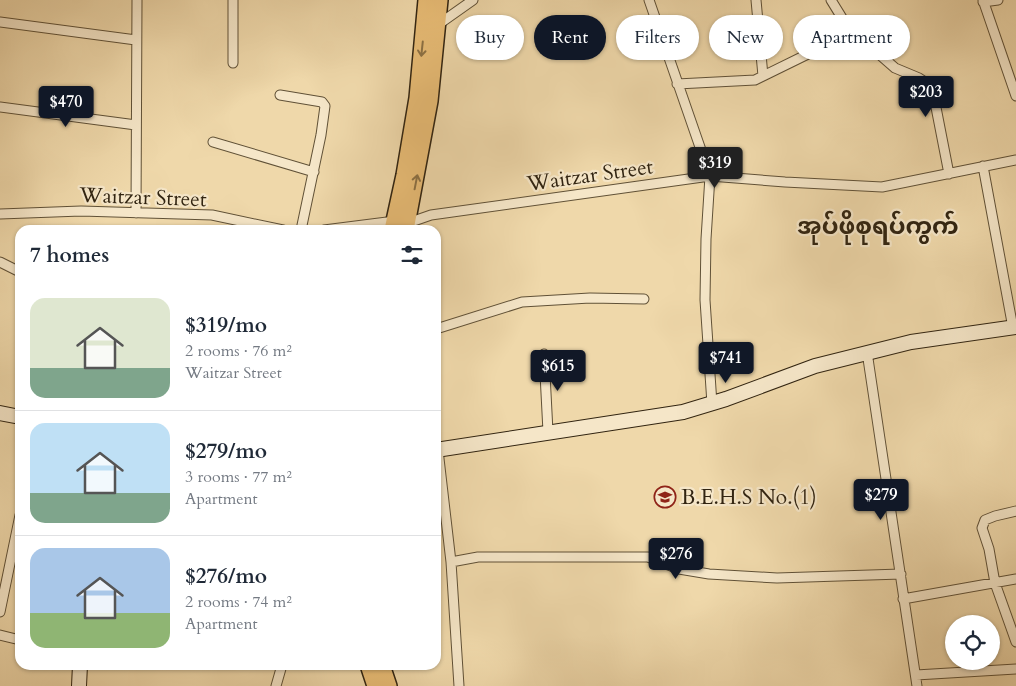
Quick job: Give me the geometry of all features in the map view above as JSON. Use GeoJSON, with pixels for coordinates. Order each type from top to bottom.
{"type":"FeatureCollection","features":[{"type":"Feature","properties":{"kind":"main road"},"geometry":{"type":"LineString","coordinates":[[400,225],[417,98],[426,0]]}},
{"type":"Feature","properties":{"kind":"main road"},"geometry":{"type":"LineString","coordinates":[[400,225],[430,101],[440,0]]}},
{"type":"Feature","properties":{"kind":"main road"},"geometry":{"type":"LineString","coordinates":[[370,670],[375,686]]}},
{"type":"Feature","properties":{"kind":"main road"},"geometry":{"type":"LineString","coordinates":[[384,670],[389,686]]}},
{"type":"Feature","properties":{"kind":"street"},"geometry":{"type":"LineString","coordinates":[[136,213],[136,40],[138,0]]}},
{"type":"Feature","properties":{"kind":"street"},"geometry":{"type":"LineString","coordinates":[[233,0],[233,63]]}},
{"type":"Feature","properties":{"kind":"street"},"geometry":{"type":"LineString","coordinates":[[439,24],[473,0]]}},
{"type":"Feature","properties":{"kind":"street"},"geometry":{"type":"LineString","coordinates":[[649,0],[710,176],[705,300],[712,404]]}},
{"type":"Feature","properties":{"kind":"street"},"geometry":{"type":"LineString","coordinates":[[756,0],[763,76]]}},
{"type":"Feature","properties":{"kind":"street"},"geometry":{"type":"LineString","coordinates":[[831,0],[841,15]]}},
{"type":"Feature","properties":{"kind":"street"},"geometry":{"type":"LineString","coordinates":[[998,0],[983,1],[1016,96]]}},
{"type":"Feature","properties":{"kind":"street"},"geometry":{"type":"LineString","coordinates":[[0,22],[136,40]]}},
{"type":"Feature","properties":{"kind":"street"},"geometry":{"type":"LineString","coordinates":[[677,84],[755,80],[796,60]]}},
{"type":"Feature","properties":{"kind":"street"},"geometry":{"type":"LineString","coordinates":[[886,60],[895,68],[928,84],[933,92],[949,174]]}},
{"type":"Feature","properties":{"kind":"street"},"geometry":{"type":"LineString","coordinates":[[280,95],[325,103],[322,135],[302,225]]}},
{"type":"Feature","properties":{"kind":"street"},"geometry":{"type":"LineString","coordinates":[[0,107],[136,126]]}},
{"type":"Feature","properties":{"kind":"street"},"geometry":{"type":"LineString","coordinates":[[213,142],[314,172]]}},
{"type":"Feature","properties":{"kind":"street","name":"Waitzar Street"},"geometry":{"type":"LineString","coordinates":[[403,225],[430,215],[710,176],[882,187],[1016,160]]}},
{"type":"Feature","properties":{"kind":"street"},"geometry":{"type":"LineString","coordinates":[[441,449],[683,412],[712,404],[815,366],[867,352],[911,342],[1014,327],[983,166]]}},
{"type":"Feature","properties":{"kind":"street","name":"Waitzar Street"},"geometry":{"type":"LineString","coordinates":[[0,214],[81,211],[212,215],[259,225]]}},
{"type":"Feature","properties":{"kind":"street"},"geometry":{"type":"LineString","coordinates":[[0,262],[15,270]]}},
{"type":"Feature","properties":{"kind":"street"},"geometry":{"type":"LineString","coordinates":[[441,327],[522,302],[590,298],[644,299]]}},
{"type":"Feature","properties":{"kind":"street"},"geometry":{"type":"LineString","coordinates":[[867,352],[917,686]]}},
{"type":"Feature","properties":{"kind":"street"},"geometry":{"type":"LineString","coordinates":[[544,354],[548,432]]}},
{"type":"Feature","properties":{"kind":"street"},"geometry":{"type":"LineString","coordinates":[[0,404],[15,407]]}},
{"type":"Feature","properties":{"kind":"street"},"geometry":{"type":"LineString","coordinates":[[0,413],[15,416]]}},
{"type":"Feature","properties":{"kind":"street"},"geometry":{"type":"LineString","coordinates":[[441,482],[451,562],[459,686]]}},
{"type":"Feature","properties":{"kind":"street"},"geometry":{"type":"LineString","coordinates":[[1016,511],[995,516],[983,523],[982,528],[990,549],[995,583],[1016,642]]}},
{"type":"Feature","properties":{"kind":"street"},"geometry":{"type":"LineString","coordinates":[[0,612],[15,539]]}},
{"type":"Feature","properties":{"kind":"street"},"geometry":{"type":"LineString","coordinates":[[451,562],[478,557],[648,557],[679,569],[709,574],[777,578],[901,574]]}},
{"type":"Feature","properties":{"kind":"street"},"geometry":{"type":"LineString","coordinates":[[903,599],[1016,579]]}},
{"type":"Feature","properties":{"kind":"street"},"geometry":{"type":"LineString","coordinates":[[0,635],[15,639]]}},
{"type":"Feature","properties":{"kind":"street"},"geometry":{"type":"LineString","coordinates":[[916,675],[1016,669]]}},
{"type":"Feature","properties":{"kind":"street"},"geometry":{"type":"LineString","coordinates":[[79,686],[80,670]]}},
{"type":"Feature","properties":{"kind":"street"},"geometry":{"type":"LineString","coordinates":[[276,686],[281,670]]}},
{"type":"Feature","properties":{"kind":"place","name":"B.E.H.S No.(1)"},"geometry":{"type":"Point","coordinates":[665,497]}},
{"type":"Feature","properties":{"kind":"district","name":"အုပ်ဖိုစုရပ်ကွက်"},"geometry":{"type":"Point","coordinates":[878,226]}}]}
